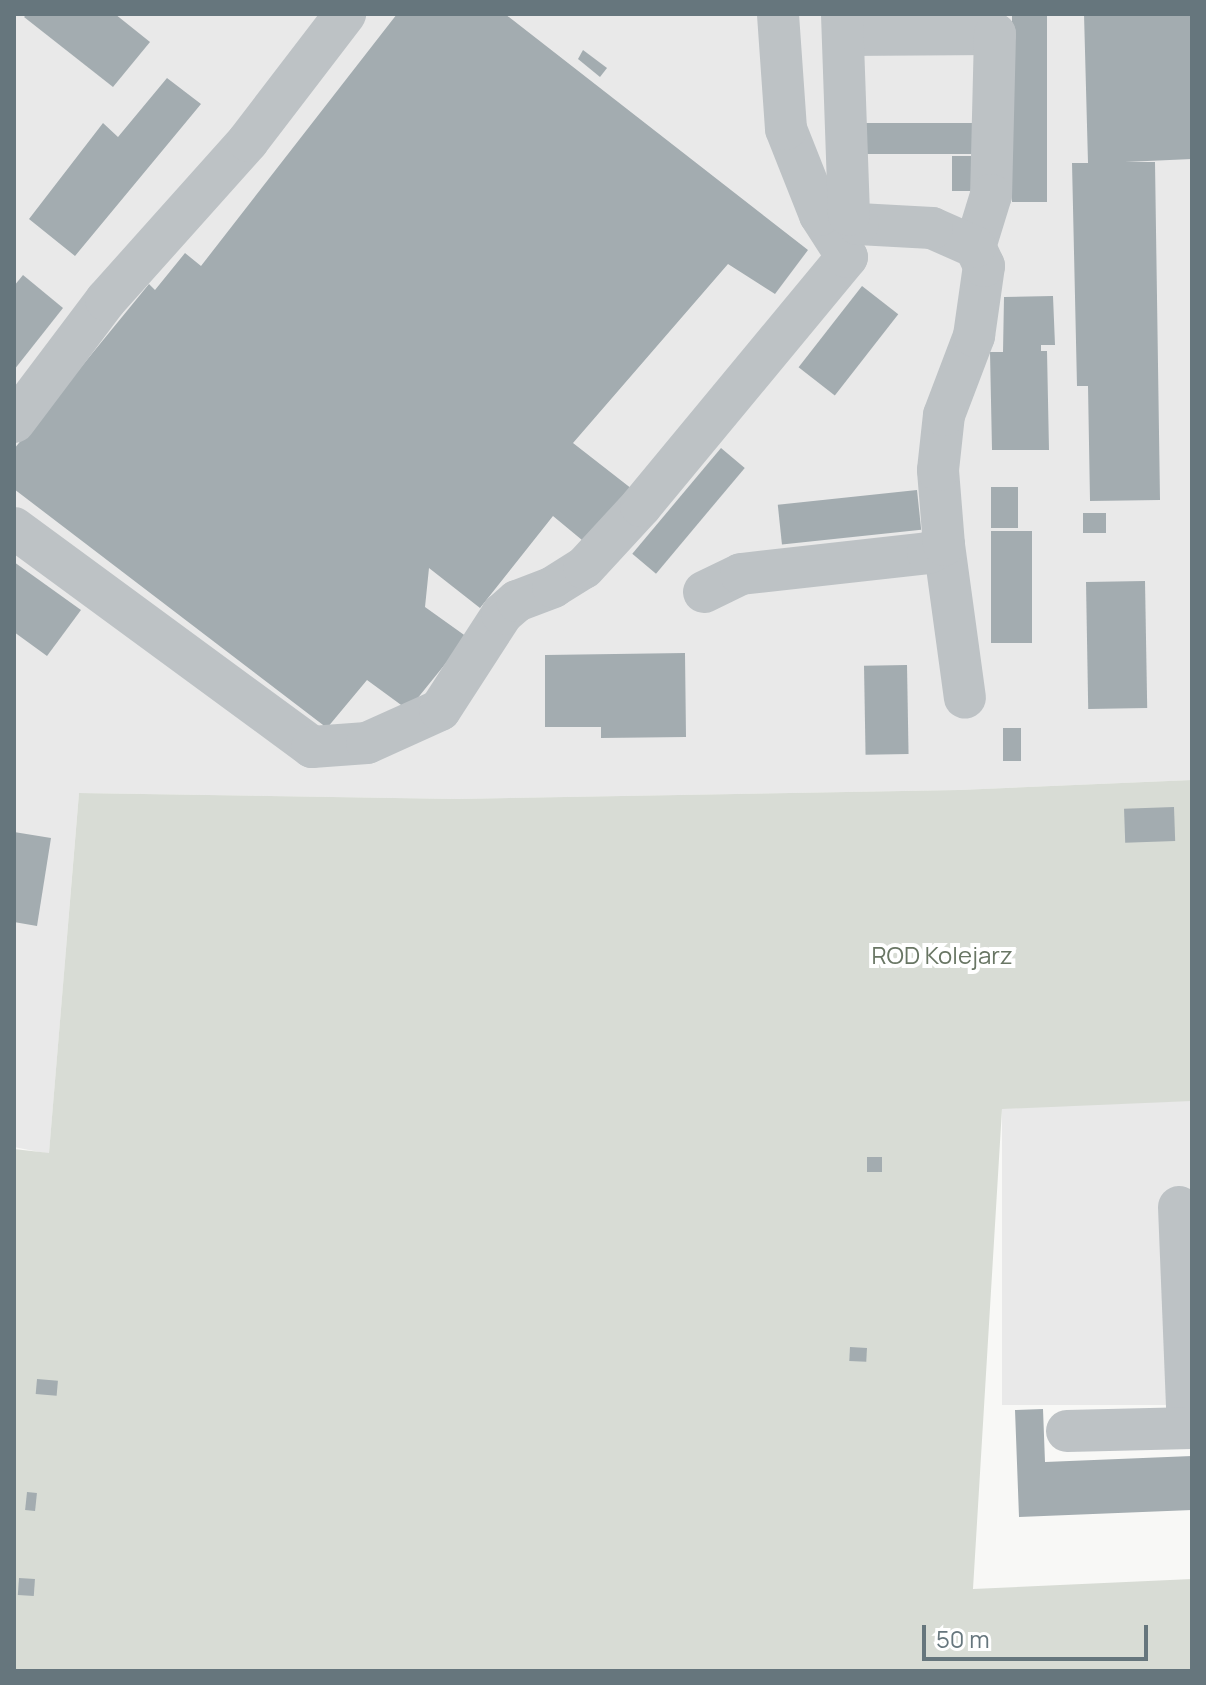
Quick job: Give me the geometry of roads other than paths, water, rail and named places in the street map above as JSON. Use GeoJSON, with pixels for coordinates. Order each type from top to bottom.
{"type":"FeatureCollection","features":[{"type":"Feature","properties":{"kind":"lane"},"geometry":{"type":"LineString","coordinates":[[14,422],[106,300],[248,141],[345,14]]}},
{"type":"Feature","properties":{"kind":"lane"},"geometry":{"type":"LineString","coordinates":[[14,528],[312,747],[367,743],[440,710],[502,614],[517,601],[553,587],[584,568],[641,506],[847,257],[820,215],[786,129],[772,19]]}},
{"type":"Feature","properties":{"kind":"lane"},"geometry":{"type":"LineString","coordinates":[[965,698],[944,545],[938,470],[944,415],[974,336],[984,266],[975,247],[932,228],[858,224],[849,215],[842,24],[995,34],[991,195],[975,247]]}},
{"type":"Feature","properties":{"kind":"lane"},"geometry":{"type":"LineString","coordinates":[[704,592],[741,574],[928,553],[944,545]]}},
{"type":"Feature","properties":{"kind":"lane"},"geometry":{"type":"LineString","coordinates":[[1067,1431],[1190,1428],[1179,1207]]}},
{"type":"Feature","properties":{"kind":"park label","name":"ROD Kolejarz"},"geometry":{"type":"Point","coordinates":[942,955]}}]}
